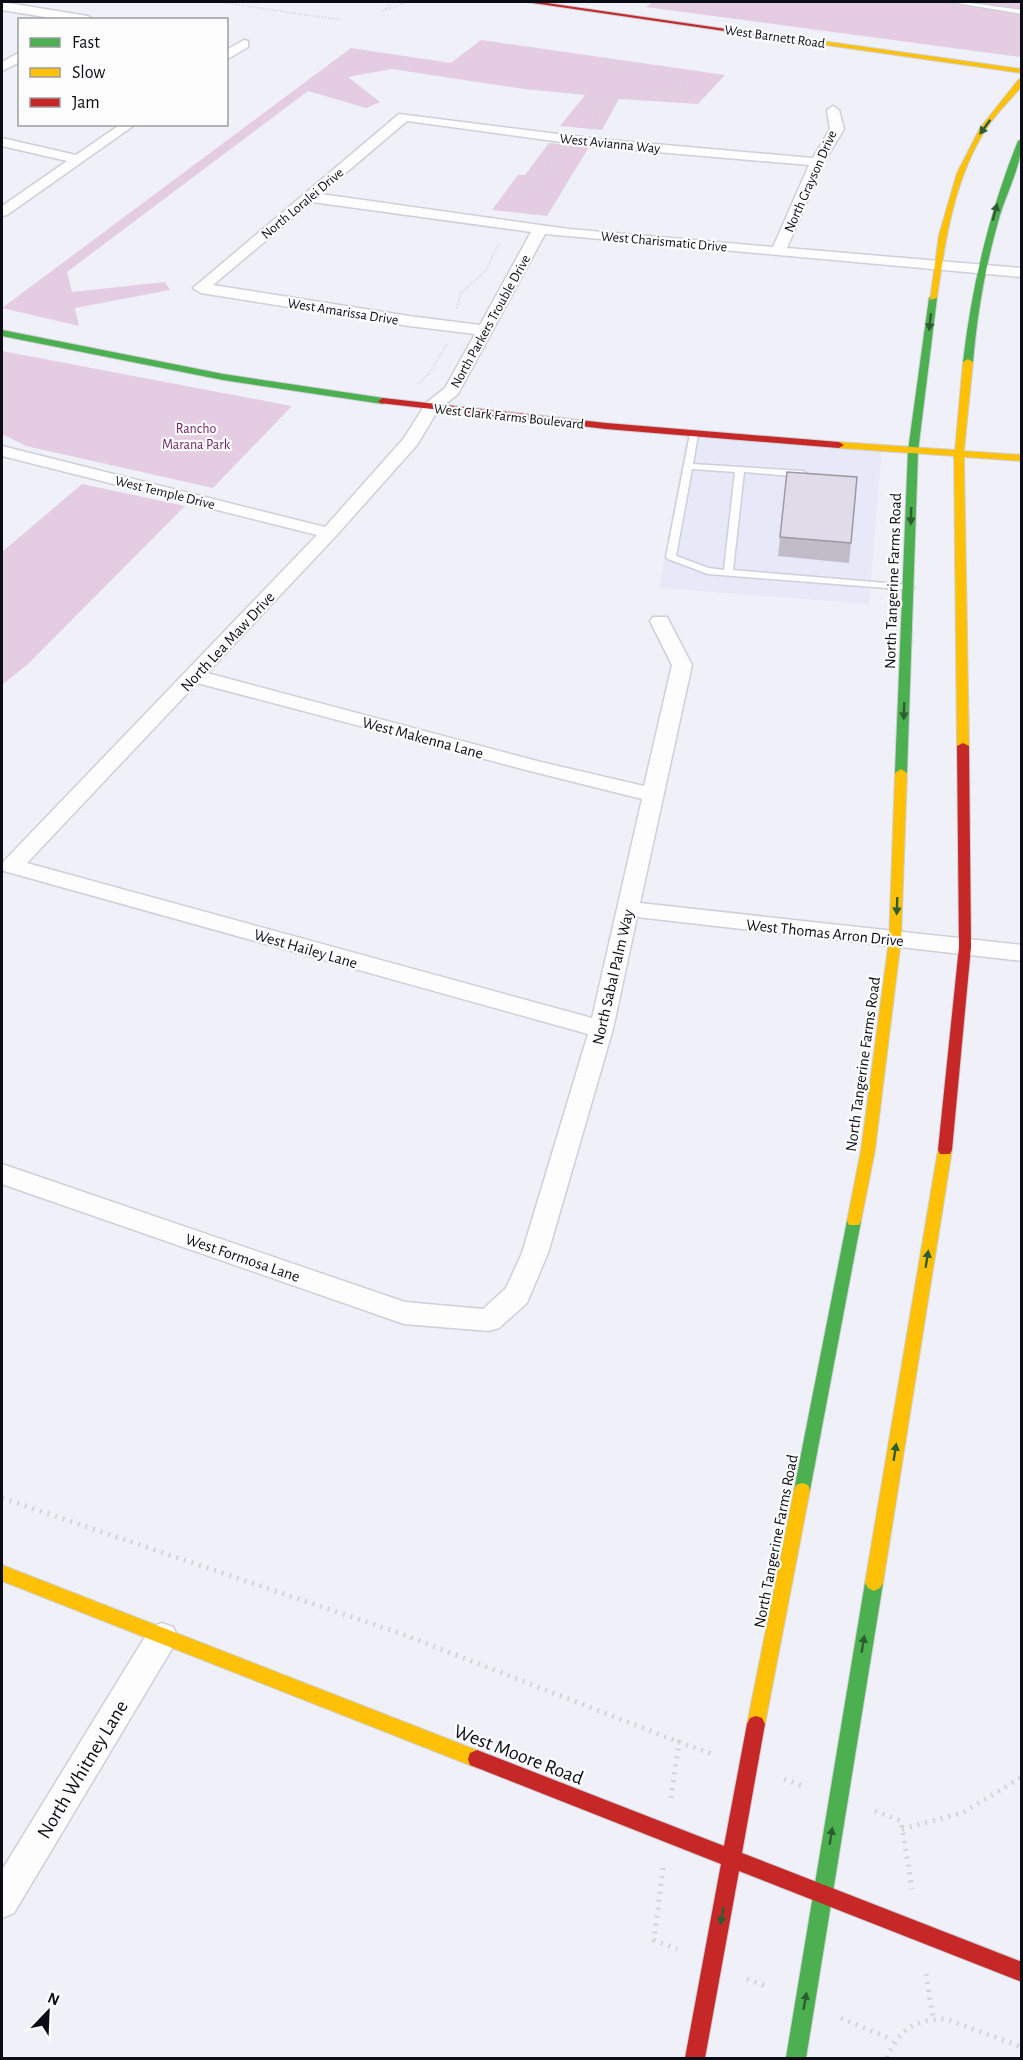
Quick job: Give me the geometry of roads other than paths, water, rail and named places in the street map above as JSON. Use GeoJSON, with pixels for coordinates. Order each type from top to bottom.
{"type":"FeatureCollection","features":[{"type":"Feature","properties":{"kind":"street","name":"West Barnett Road"},"geometry":{"type":"LineString","coordinates":[[530,2],[1022,71]]}},
{"type":"Feature","properties":{"kind":"street"},"geometry":{"type":"LineString","coordinates":[[2,6],[80,18]]}},
{"type":"Feature","properties":{"kind":"street"},"geometry":{"type":"LineString","coordinates":[[228,41],[244,44],[228,55]]}},
{"type":"Feature","properties":{"kind":"street"},"geometry":{"type":"LineString","coordinates":[[2,67],[18,57]]}},
{"type":"Feature","properties":{"kind":"street","name":"North Tangerine Farms Road"},"geometry":{"type":"LineString","coordinates":[[694,2058],[746,1775],[868,1150],[895,940],[914,451],[937,264],[949,212],[965,162],[980,134],[1022,81]]}},
{"type":"Feature","properties":{"kind":"street","name":"North Grayson Drive"},"geometry":{"type":"LineString","coordinates":[[779,250],[817,162],[837,129],[833,110]]}},
{"type":"Feature","properties":{"kind":"street","name":"West Avianna Way"},"geometry":{"type":"LineString","coordinates":[[404,117],[571,140],[817,162]]}},
{"type":"Feature","properties":{"kind":"street","name":"North Loralei Drive"},"geometry":{"type":"LineString","coordinates":[[201,288],[404,117]]}},
{"type":"Feature","properties":{"kind":"street"},"geometry":{"type":"LineString","coordinates":[[2,212],[127,126]]}},
{"type":"Feature","properties":{"kind":"street"},"geometry":{"type":"LineString","coordinates":[[796,2058],[944,1162],[965,947],[959,454],[963,431],[970,337],[980,268],[1002,187],[1022,141]]}},
{"type":"Feature","properties":{"kind":"street"},"geometry":{"type":"LineString","coordinates":[[2,142],[80,160]]}},
{"type":"Feature","properties":{"kind":"street","name":"West Charismatic Drive"},"geometry":{"type":"LineString","coordinates":[[309,197],[540,229],[1022,273]]}},
{"type":"Feature","properties":{"kind":"street","name":"North Parkers Trouble Drive"},"geometry":{"type":"LineString","coordinates":[[432,407],[452,391],[540,229]]}},
{"type":"Feature","properties":{"kind":"street","name":"West Amarissa Drive"},"geometry":{"type":"LineString","coordinates":[[201,288],[485,330]]}},
{"type":"Feature","properties":{"kind":"street","name":"West Clark Farms Boulevard"},"geometry":{"type":"LineString","coordinates":[[2,333],[237,379],[545,421],[1022,458]]}},
{"type":"Feature","properties":{"kind":"street","name":"North Lea Maw Drive"},"geometry":{"type":"LineString","coordinates":[[12,866],[329,533],[411,441],[432,407]]}},
{"type":"Feature","properties":{"kind":"street","name":"West Temple Drive"},"geometry":{"type":"LineString","coordinates":[[2,451],[329,533]]}},
{"type":"Feature","properties":{"kind":"street","name":"North Sabal Palm Way"},"geometry":{"type":"LineString","coordinates":[[489,1320],[517,1294],[534,1253],[601,1029],[682,665],[660,621]]}},
{"type":"Feature","properties":{"kind":"street","name":"West Makenna Lane"},"geometry":{"type":"LineString","coordinates":[[194,676],[537,767],[653,795]]}},
{"type":"Feature","properties":{"kind":"street","name":"West Hailey Lane"},"geometry":{"type":"LineString","coordinates":[[12,866],[601,1029]]}},
{"type":"Feature","properties":{"kind":"street","name":"West Thomas Arron Drive"},"geometry":{"type":"LineString","coordinates":[[628,909],[1022,953]]}},
{"type":"Feature","properties":{"kind":"street","name":"West Formosa Lane"},"geometry":{"type":"LineString","coordinates":[[2,1174],[404,1313],[489,1320]]}},
{"type":"Feature","properties":{"kind":"street","name":"West Moore Road"},"geometry":{"type":"LineString","coordinates":[[2,1573],[1022,1972]]}},
{"type":"Feature","properties":{"kind":"street","name":"North Whitney Lane"},"geometry":{"type":"LineString","coordinates":[[2,1901],[162,1637]]}},
{"type":"Feature","properties":{"kind":"lane"},"geometry":{"type":"LineString","coordinates":[[954,2],[1022,12]]}},
{"type":"Feature","properties":{"kind":"lane"},"geometry":{"type":"LineString","coordinates":[[694,434],[671,557],[708,571],[909,588]]}},
{"type":"Feature","properties":{"kind":"lane"},"geometry":{"type":"LineString","coordinates":[[687,466],[812,475]]}},
{"type":"Feature","properties":{"kind":"lane"},"geometry":{"type":"LineString","coordinates":[[728,573],[740,470]]}},
{"type":"Feature","properties":{"kind":"park label","name":"Rancho Marana Park"},"geometry":{"type":"Point","coordinates":[196,436]}}]}
